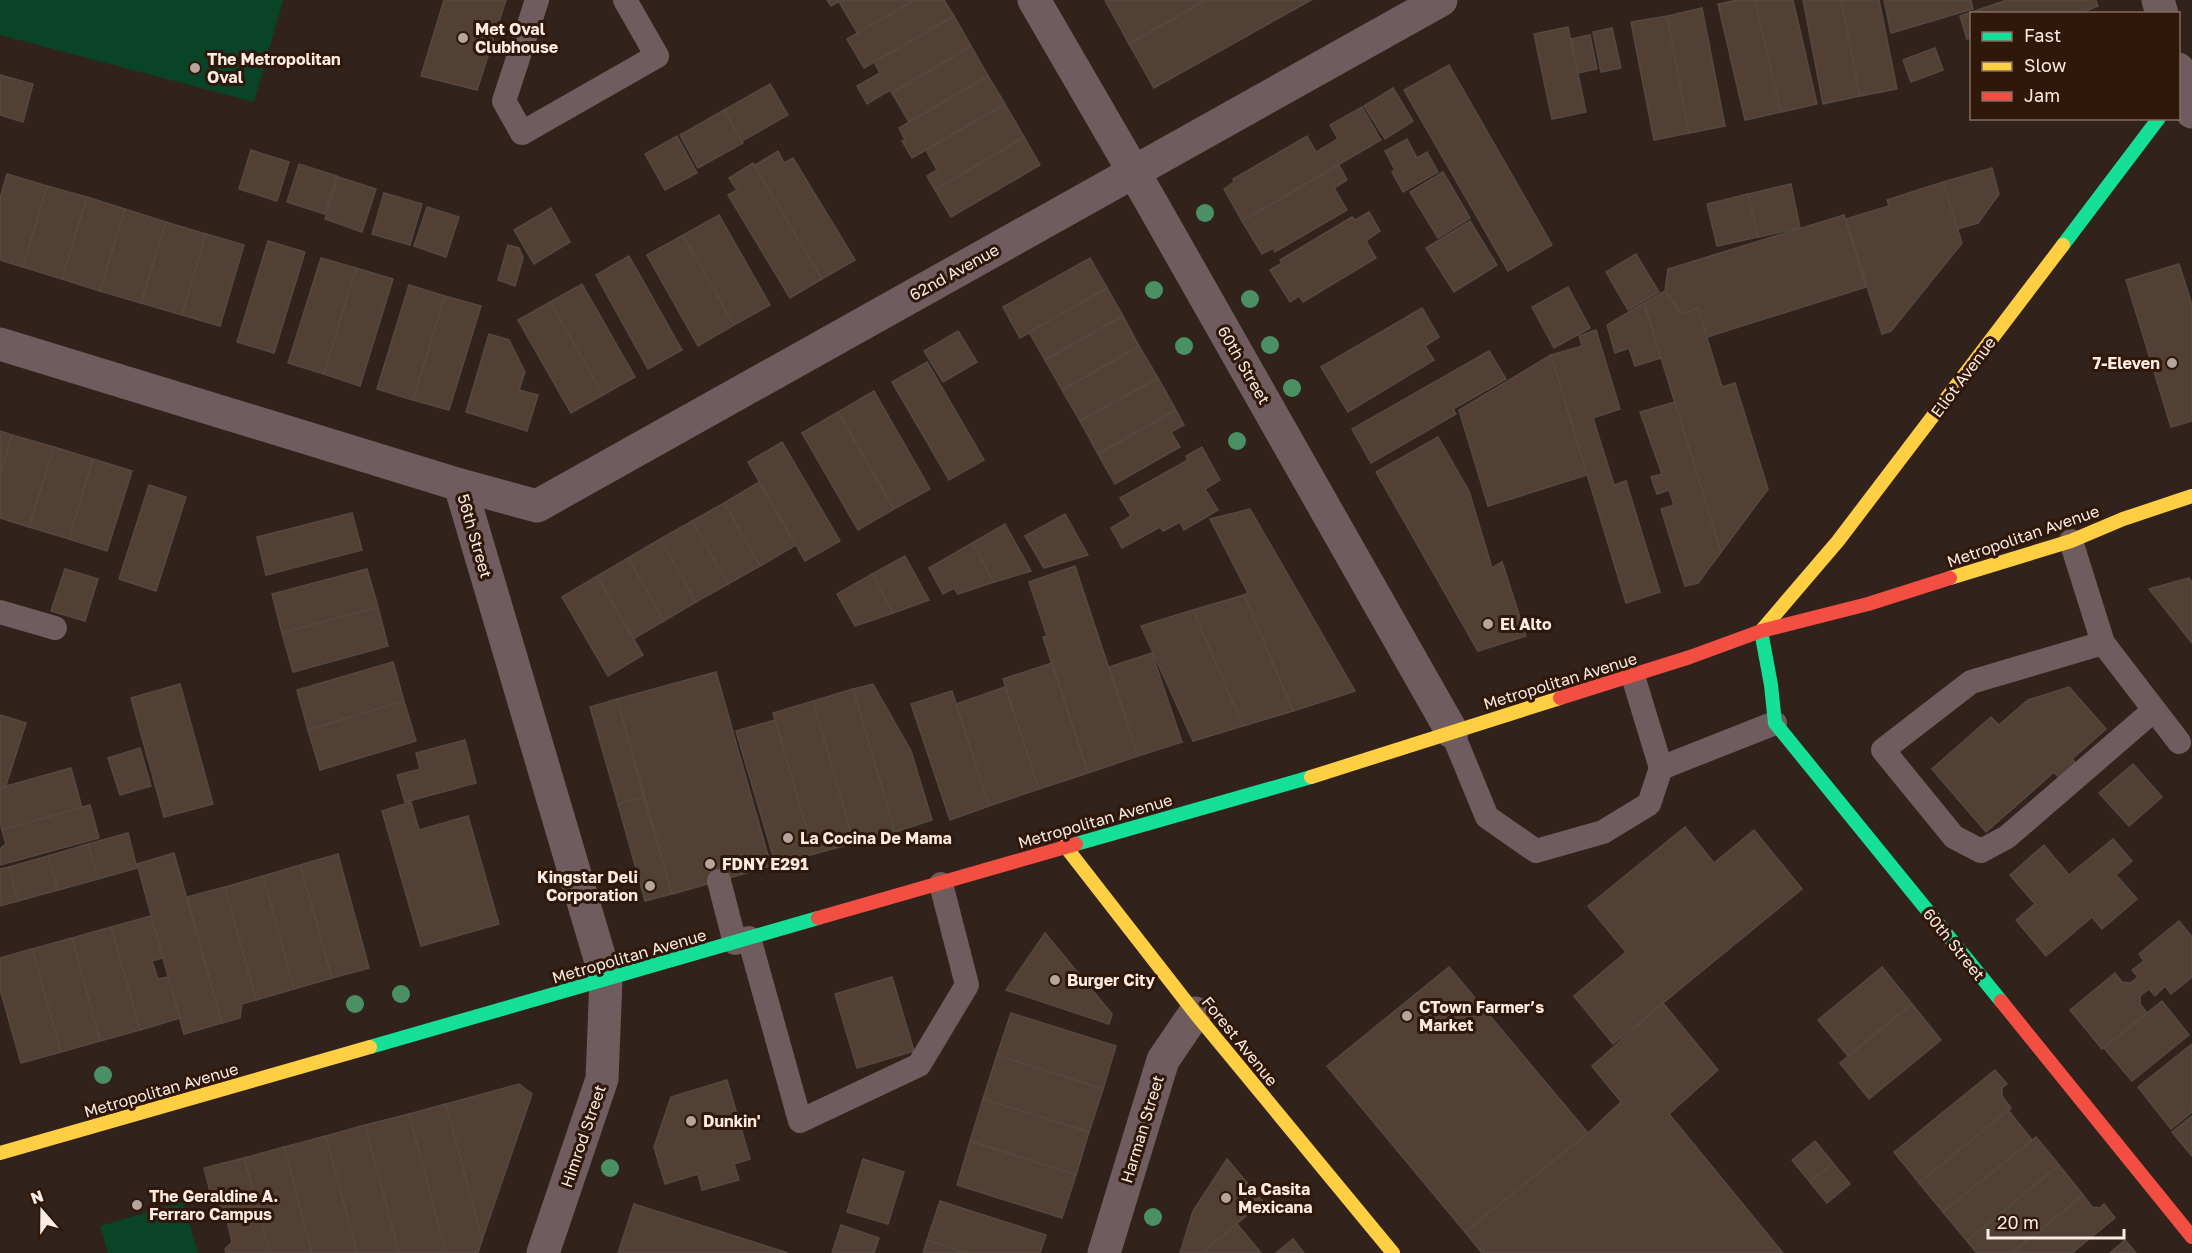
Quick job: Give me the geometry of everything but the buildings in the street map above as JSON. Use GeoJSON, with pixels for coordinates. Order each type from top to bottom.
{"type":"FeatureCollection","features":[{"type":"Feature","properties":{"kind":"main road","name":"Eliot Avenue"},"geometry":{"type":"LineString","coordinates":[[1761,631],[1838,541],[2157,120]]}},
{"type":"Feature","properties":{"kind":"main road","name":"Metropolitan Avenue"},"geometry":{"type":"LineString","coordinates":[[0,1153],[1320,774],[1633,676],[1761,631],[1868,604],[2071,541],[2122,519],[2192,496]]}},
{"type":"Feature","properties":{"kind":"main road"},"geometry":{"type":"LineString","coordinates":[[1761,631],[1771,685],[1774,723]]}},
{"type":"Feature","properties":{"kind":"main road","name":"60th Street"},"geometry":{"type":"LineString","coordinates":[[1774,723],[2192,1237]]}},
{"type":"Feature","properties":{"kind":"main road","name":"Forest Avenue"},"geometry":{"type":"LineString","coordinates":[[1065,846],[1195,1013],[1393,1253]]}},
{"type":"Feature","properties":{"kind":"street","name":"60th Street"},"geometry":{"type":"LineString","coordinates":[[1034,0],[1452,732]]}},
{"type":"Feature","properties":{"kind":"street","name":"62nd Avenue"},"geometry":{"type":"LineString","coordinates":[[460,485],[537,506],[1441,0]]}},
{"type":"Feature","properties":{"kind":"street","name":"56th Street"},"geometry":{"type":"LineString","coordinates":[[0,344],[460,485],[606,979]]}},
{"type":"Feature","properties":{"kind":"street","name":"Himrod Street"},"geometry":{"type":"LineString","coordinates":[[543,1253],[602,1079],[606,979]]}},
{"type":"Feature","properties":{"kind":"street","name":"Harman Street"},"geometry":{"type":"LineString","coordinates":[[1104,1253],[1163,1060],[1195,1013]]}},
{"type":"Feature","properties":{"kind":"lane"},"geometry":{"type":"LineString","coordinates":[[537,0],[504,101],[522,133],[657,56],[625,0]]}},
{"type":"Feature","properties":{"kind":"lane"},"geometry":{"type":"LineString","coordinates":[[2071,541],[2103,644],[2179,742]]}},
{"type":"Feature","properties":{"kind":"lane"},"geometry":{"type":"LineString","coordinates":[[0,612],[55,628]]}},
{"type":"Feature","properties":{"kind":"lane"},"geometry":{"type":"LineString","coordinates":[[2103,644],[1971,682],[1883,750],[1954,837],[1981,851],[2007,837],[2154,710]]}},
{"type":"Feature","properties":{"kind":"lane"},"geometry":{"type":"LineString","coordinates":[[1452,732],[1488,817],[1536,850],[1603,832],[1649,804],[1661,768],[1633,676]]}},
{"type":"Feature","properties":{"kind":"lane"},"geometry":{"type":"LineString","coordinates":[[1661,768],[1774,723]]}},
{"type":"Feature","properties":{"kind":"lane"},"geometry":{"type":"LineString","coordinates":[[719,881],[742,940],[800,1121],[919,1065],[967,985],[941,884]]}},
{"type":"Feature","properties":{"kind":"green space","name":"The Metropolitan Oval"},"geometry":{"type":"Polygon","coordinates":[[[0,0],[283,0],[254,102],[0,35],[0,0]]]}},
{"type":"Feature","properties":{"kind":"green space"},"geometry":{"type":"Polygon","coordinates":[[[183,1202],[198,1253],[108,1253],[100,1226],[183,1202]]]}},
{"type":"Feature","properties":{"kind":"traffic: fast"},"geometry":{"type":"LineString","coordinates":[[2063,245],[2157,120]]}},
{"type":"Feature","properties":{"kind":"traffic: fast"},"geometry":{"type":"LineString","coordinates":[[1761,631],[1775,723],[2001,1001]]}},
{"type":"Feature","properties":{"kind":"traffic: fast"},"geometry":{"type":"LineString","coordinates":[[1076,844],[1311,777]]}},
{"type":"Feature","properties":{"kind":"traffic: fast"},"geometry":{"type":"LineString","coordinates":[[370,1047],[818,918]]}},
{"type":"Feature","properties":{"kind":"traffic: slow"},"geometry":{"type":"LineString","coordinates":[[1761,631],[1838,541],[2063,245]]}},
{"type":"Feature","properties":{"kind":"traffic: slow"},"geometry":{"type":"LineString","coordinates":[[1950,578],[2071,541],[2123,519],[2192,496]]}},
{"type":"Feature","properties":{"kind":"traffic: slow"},"geometry":{"type":"LineString","coordinates":[[1311,777],[1560,698]]}},
{"type":"Feature","properties":{"kind":"traffic: slow"},"geometry":{"type":"LineString","coordinates":[[1065,846],[1195,1013],[1393,1253]]}},
{"type":"Feature","properties":{"kind":"traffic: slow"},"geometry":{"type":"LineString","coordinates":[[0,1153],[370,1047]]}},
{"type":"Feature","properties":{"kind":"traffic: jam"},"geometry":{"type":"LineString","coordinates":[[1560,698],[1690,657],[1761,631],[1868,604],[1950,578]]}},
{"type":"Feature","properties":{"kind":"traffic: jam"},"geometry":{"type":"LineString","coordinates":[[818,918],[1076,844]]}},
{"type":"Feature","properties":{"kind":"traffic: jam"},"geometry":{"type":"LineString","coordinates":[[2001,1001],[2192,1237]]}},
{"type":"Feature","properties":{"kind":"place","name":"Met Oval Clubhouse"},"geometry":{"type":"Point","coordinates":[463,38]}},
{"type":"Feature","properties":{"kind":"place","name":"The Metropolitan Oval"},"geometry":{"type":"Point","coordinates":[195,68]}},
{"type":"Feature","properties":{"kind":"place","name":"7-Eleven"},"geometry":{"type":"Point","coordinates":[2172,363]}},
{"type":"Feature","properties":{"kind":"place","name":"El Alto"},"geometry":{"type":"Point","coordinates":[1488,624]}},
{"type":"Feature","properties":{"kind":"place","name":"La Cocina De Mama"},"geometry":{"type":"Point","coordinates":[788,838]}},
{"type":"Feature","properties":{"kind":"place","name":"FDNY E291"},"geometry":{"type":"Point","coordinates":[710,864]}},
{"type":"Feature","properties":{"kind":"place","name":"Kingstar Deli Corporation"},"geometry":{"type":"Point","coordinates":[650,886]}},
{"type":"Feature","properties":{"kind":"place","name":"Burger City"},"geometry":{"type":"Point","coordinates":[1055,980]}},
{"type":"Feature","properties":{"kind":"place","name":"CTown Farmer’s Market"},"geometry":{"type":"Point","coordinates":[1407,1016]}},
{"type":"Feature","properties":{"kind":"place","name":"Dunkin'"},"geometry":{"type":"Point","coordinates":[691,1121]}},
{"type":"Feature","properties":{"kind":"place","name":"La Casita Mexicana"},"geometry":{"type":"Point","coordinates":[1226,1198]}},
{"type":"Feature","properties":{"kind":"place","name":"The Geraldine A. Ferraro Campus"},"geometry":{"type":"Point","coordinates":[137,1205]}}]}
